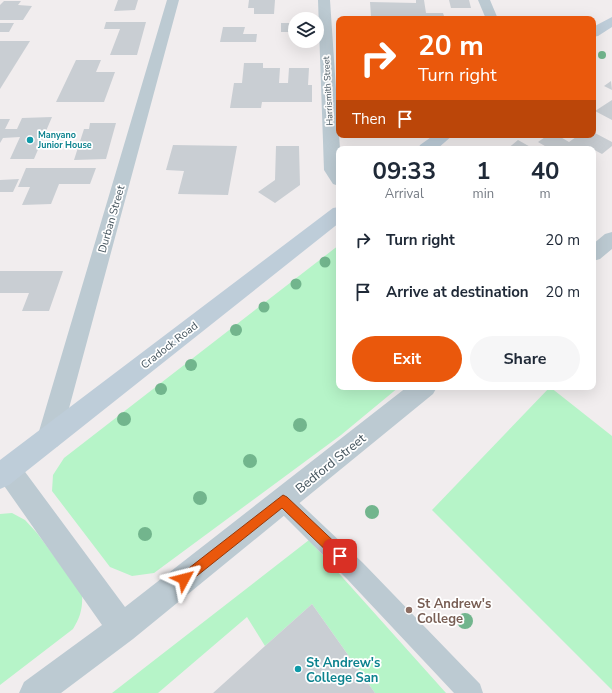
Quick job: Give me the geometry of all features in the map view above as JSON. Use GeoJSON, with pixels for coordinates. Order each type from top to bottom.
{"type":"FeatureCollection","features":[{"type":"Feature","properties":{"kind":"main road"},"geometry":{"type":"LineString","coordinates":[[596,31],[612,21]]}},
{"type":"Feature","properties":{"kind":"main road"},"geometry":{"type":"LineString","coordinates":[[430,146],[441,138]]}},
{"type":"Feature","properties":{"kind":"main road","name":"Cradock Road"},"geometry":{"type":"LineString","coordinates":[[4,473],[336,215]]}},
{"type":"Feature","properties":{"kind":"street","name":"Durban Street"},"geometry":{"type":"LineString","coordinates":[[50,438],[173,0]]}},
{"type":"Feature","properties":{"kind":"street","name":"Harrismith Street"},"geometry":{"type":"LineString","coordinates":[[324,0],[333,170],[336,175]]}},
{"type":"Feature","properties":{"kind":"street"},"geometry":{"type":"LineString","coordinates":[[484,0],[491,16]]}},
{"type":"Feature","properties":{"kind":"street"},"geometry":{"type":"LineString","coordinates":[[596,252],[612,239]]}},
{"type":"Feature","properties":{"kind":"street","name":"Bedford Street"},"geometry":{"type":"LineString","coordinates":[[35,693],[122,628],[421,390]]}},
{"type":"Feature","properties":{"kind":"street"},"geometry":{"type":"LineString","coordinates":[[4,473],[122,628]]}},
{"type":"Feature","properties":{"kind":"lane"},"geometry":{"type":"LineString","coordinates":[[283,501],[311,526],[360,576],[470,693]]}},
{"type":"Feature","properties":{"kind":"green space"},"geometry":{"type":"Polygon","coordinates":[[[336,247],[336,390],[395,390],[341,435],[154,573],[132,576],[110,567],[52,491],[53,475],[64,458],[336,247]]]}},
{"type":"Feature","properties":{"kind":"green space"},"geometry":{"type":"Polygon","coordinates":[[[547,390],[554,390],[612,436],[612,690],[432,510],[547,390]]]}},
{"type":"Feature","properties":{"kind":"green space"},"geometry":{"type":"Polygon","coordinates":[[[12,513],[25,520],[37,533],[82,594],[82,604],[78,621],[73,629],[0,685],[0,514],[12,513]]]}},
{"type":"Feature","properties":{"kind":"green space"},"geometry":{"type":"Polygon","coordinates":[[[309,540],[446,693],[375,693],[312,604],[265,646],[247,617],[158,693],[112,693],[309,540]]]}},
{"type":"Feature","properties":{"kind":"building"},"geometry":{"type":"Polygon","coordinates":[[[118,0],[138,0],[135,10],[114,11],[118,0]]]}},
{"type":"Feature","properties":{"kind":"building"},"geometry":{"type":"Polygon","coordinates":[[[249,0],[275,0],[274,14],[254,14],[254,8],[248,8],[249,0]]]}},
{"type":"Feature","properties":{"kind":"building"},"geometry":{"type":"Polygon","coordinates":[[[416,0],[424,0],[426,13],[443,13],[444,16],[371,16],[370,2],[416,3],[416,0]]]}},
{"type":"Feature","properties":{"kind":"building"},"geometry":{"type":"Polygon","coordinates":[[[449,0],[469,0],[471,8],[451,8],[449,0]]]}},
{"type":"Feature","properties":{"kind":"building"},"geometry":{"type":"Polygon","coordinates":[[[4,1],[21,1],[18,5],[32,6],[23,20],[0,20],[0,5],[4,1]]]}},
{"type":"Feature","properties":{"kind":"building"},"geometry":{"type":"Polygon","coordinates":[[[106,22],[146,22],[137,55],[110,55],[120,29],[104,29],[106,22]]]}},
{"type":"Feature","properties":{"kind":"building"},"geometry":{"type":"Polygon","coordinates":[[[0,23],[14,23],[9,32],[0,32],[0,23]]]}},
{"type":"Feature","properties":{"kind":"building"},"geometry":{"type":"Polygon","coordinates":[[[281,23],[288,23],[288,32],[281,32],[281,23]]]}},
{"type":"Feature","properties":{"kind":"building"},"geometry":{"type":"Polygon","coordinates":[[[223,27],[245,27],[243,34],[257,34],[256,42],[220,42],[223,27]]]}},
{"type":"Feature","properties":{"kind":"building"},"geometry":{"type":"Polygon","coordinates":[[[0,41],[30,41],[0,89],[0,41]]]}},
{"type":"Feature","properties":{"kind":"building"},"geometry":{"type":"Polygon","coordinates":[[[76,60],[101,60],[96,72],[115,72],[104,102],[56,102],[76,60]]]}},
{"type":"Feature","properties":{"kind":"building"},"geometry":{"type":"Polygon","coordinates":[[[244,63],[263,63],[263,68],[280,68],[279,83],[288,83],[289,68],[309,68],[308,85],[312,85],[312,102],[262,102],[261,108],[230,108],[234,83],[242,83],[244,63]]]}},
{"type":"Feature","properties":{"kind":"building"},"geometry":{"type":"Polygon","coordinates":[[[611,81],[612,90],[604,86],[611,81]]]}},
{"type":"Feature","properties":{"kind":"building"},"geometry":{"type":"Polygon","coordinates":[[[612,100],[612,120],[596,110],[612,100]]]}},
{"type":"Feature","properties":{"kind":"building","name":"Manyano Junior House"},"geometry":{"type":"Polygon","coordinates":[[[52,117],[34,159],[10,159],[20,137],[3,138],[0,143],[0,119],[10,119],[5,129],[17,129],[22,118],[52,117]]]}},
{"type":"Feature","properties":{"kind":"building"},"geometry":{"type":"Polygon","coordinates":[[[90,123],[116,123],[106,159],[74,160],[84,129],[89,129],[90,123]]]}},
{"type":"Feature","properties":{"kind":"building"},"geometry":{"type":"Polygon","coordinates":[[[596,134],[612,142],[612,146],[602,154],[596,151],[596,146],[545,146],[538,142],[544,138],[562,138],[569,142],[575,138],[596,138],[596,134]]]}},
{"type":"Feature","properties":{"kind":"building"},"geometry":{"type":"Polygon","coordinates":[[[518,140],[529,146],[511,146],[518,140]]]}},
{"type":"Feature","properties":{"kind":"building"},"geometry":{"type":"Polygon","coordinates":[[[173,145],[237,146],[228,195],[178,194],[184,171],[166,170],[173,145]]]}},
{"type":"Feature","properties":{"kind":"building"},"geometry":{"type":"Polygon","coordinates":[[[276,146],[299,146],[300,185],[275,203],[258,192],[275,180],[276,146]]]}},
{"type":"Feature","properties":{"kind":"building"},"geometry":{"type":"Polygon","coordinates":[[[26,168],[96,168],[90,184],[59,184],[51,204],[22,205],[30,187],[18,187],[26,168]]]}},
{"type":"Feature","properties":{"kind":"building"},"geometry":{"type":"Polygon","coordinates":[[[19,179],[13,192],[0,192],[0,180],[19,179]]]}},
{"type":"Feature","properties":{"kind":"building"},"geometry":{"type":"Polygon","coordinates":[[[0,271],[63,271],[49,311],[22,311],[29,293],[0,293],[0,271]]]}},
{"type":"Feature","properties":{"kind":"building","name":"St Andrew's College San"},"geometry":{"type":"Polygon","coordinates":[[[312,604],[375,693],[213,693],[265,646],[312,604]]]}},
{"type":"Feature","properties":{"kind":"place","name":"Manyano Junior House"},"geometry":{"type":"Point","coordinates":[30,140]}},
{"type":"Feature","properties":{"kind":"place","name":"St Andrew's College"},"geometry":{"type":"Point","coordinates":[409,610]}},
{"type":"Feature","properties":{"kind":"place","name":"St Andrew's College San"},"geometry":{"type":"Point","coordinates":[298,669]}},
{"type":"Feature","properties":{"kind":"route"},"geometry":{"type":"LineString","coordinates":[[184,579],[283,501],[311,526],[340,556]]}}]}
